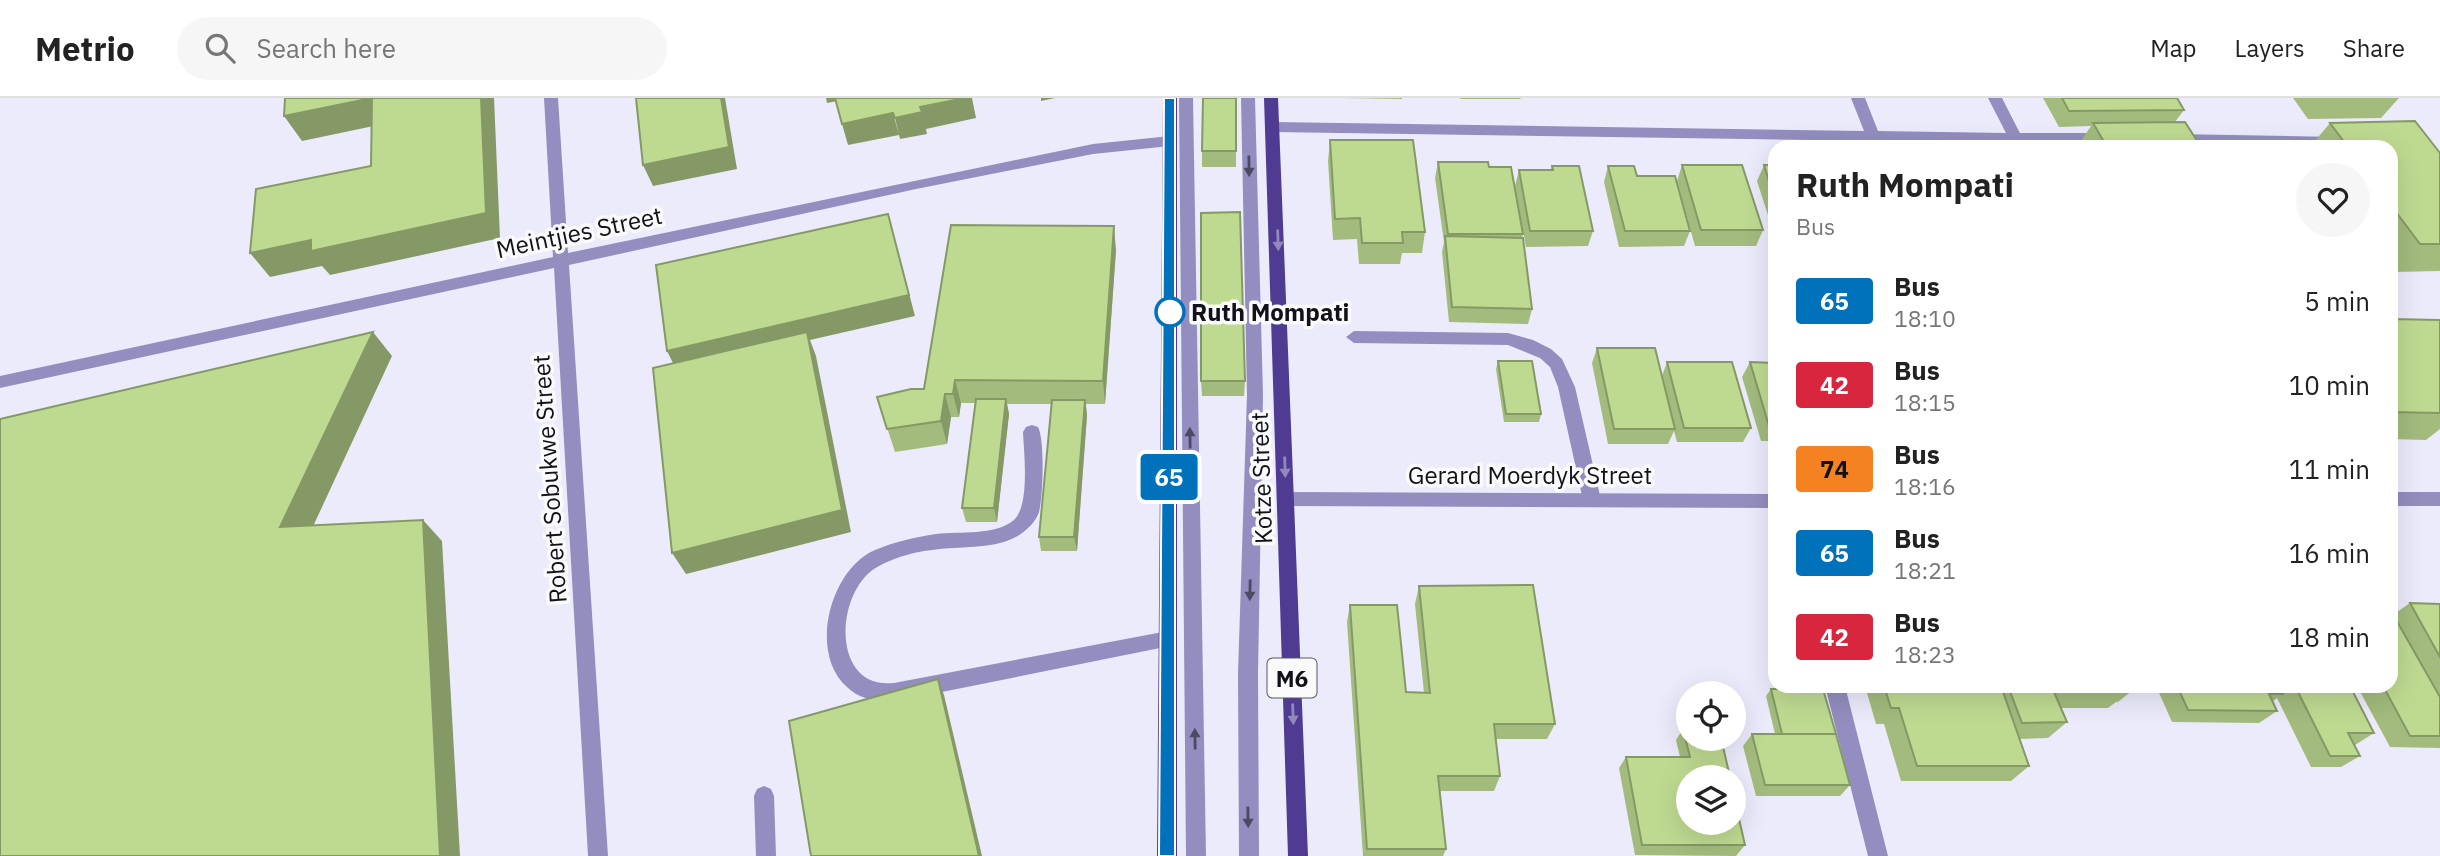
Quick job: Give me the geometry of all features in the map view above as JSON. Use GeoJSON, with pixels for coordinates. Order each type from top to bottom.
{"type":"FeatureCollection","features":[{"type":"Feature","properties":{"kind":"main road"},"geometry":{"type":"LineString","coordinates":[[1167,856],[1170,98]]}},
{"type":"Feature","properties":{"kind":"main road","name":"Kotze Street"},"geometry":{"type":"LineString","coordinates":[[1271,98],[1298,856]]}},
{"type":"Feature","properties":{"kind":"street","name":"Robert Sobukwe Street"},"geometry":{"type":"LineString","coordinates":[[551,98],[559,262],[598,856]]}},
{"type":"Feature","properties":{"kind":"street"},"geometry":{"type":"LineString","coordinates":[[1186,98],[1196,856]]}},
{"type":"Feature","properties":{"kind":"street","name":"Kotze Street"},"geometry":{"type":"LineString","coordinates":[[1248,98],[1255,395],[1248,674],[1249,856]]}},
{"type":"Feature","properties":{"kind":"street"},"geometry":{"type":"LineString","coordinates":[[1858,98],[1873,136]]}},
{"type":"Feature","properties":{"kind":"street"},"geometry":{"type":"LineString","coordinates":[[1995,98],[2016,140]]}},
{"type":"Feature","properties":{"kind":"street"},"geometry":{"type":"LineString","coordinates":[[1273,127],[1873,136],[1956,140]]}},
{"type":"Feature","properties":{"kind":"street"},"geometry":{"type":"LineString","coordinates":[[2084,140],[2128,138]]}},
{"type":"Feature","properties":{"kind":"street"},"geometry":{"type":"LineString","coordinates":[[2154,139],[2222,140]]}},
{"type":"Feature","properties":{"kind":"street","name":"Meintjies Street"},"geometry":{"type":"LineString","coordinates":[[0,382],[929,181],[1093,149],[1170,141]]}},
{"type":"Feature","properties":{"kind":"street"},"geometry":{"type":"LineString","coordinates":[[1354,337],[1508,339],[1531,344],[1557,364],[1567,386],[1592,500]]}},
{"type":"Feature","properties":{"kind":"street"},"geometry":{"type":"LineString","coordinates":[[1032,432],[1030,513],[1018,528],[1002,535],[932,542],[892,552],[866,563],[855,574],[835,623],[837,648],[853,679],[862,688],[878,693],[912,689],[1168,639]]}},
{"type":"Feature","properties":{"kind":"street","name":"Gerard Moerdyk Street"},"geometry":{"type":"LineString","coordinates":[[1286,499],[1768,501]]}},
{"type":"Feature","properties":{"kind":"street"},"geometry":{"type":"LineString","coordinates":[[2398,499],[2440,499]]}},
{"type":"Feature","properties":{"kind":"street"},"geometry":{"type":"LineString","coordinates":[[1837,693],[1878,856]]}},
{"type":"Feature","properties":{"kind":"street"},"geometry":{"type":"LineString","coordinates":[[764,796],[766,856]]}},
{"type":"Feature","properties":{"kind":"building"},"geometry":{"type":"Polygon","coordinates":[[[285,98],[372,98],[284,116],[285,98]]]}},
{"type":"Feature","properties":{"kind":"building"},"geometry":{"type":"Polygon","coordinates":[[[372,98],[481,98],[486,213],[311,251],[311,240],[250,253],[256,189],[371,166],[372,98]]]}},
{"type":"Feature","properties":{"kind":"building"},"geometry":{"type":"Polygon","coordinates":[[[636,98],[721,98],[729,147],[643,165],[636,98]]]}},
{"type":"Feature","properties":{"kind":"building"},"geometry":{"type":"Polygon","coordinates":[[[835,98],[965,98],[920,107],[922,112],[895,118],[893,113],[842,124],[835,98]]]}},
{"type":"Feature","properties":{"kind":"building"},"geometry":{"type":"Polygon","coordinates":[[[1203,98],[1236,98],[1236,151],[1202,151],[1203,98]]]}},
{"type":"Feature","properties":{"kind":"building"},"geometry":{"type":"Polygon","coordinates":[[[2062,98],[2177,98],[2184,110],[2069,111],[2062,98]]]}},
{"type":"Feature","properties":{"kind":"building"},"geometry":{"type":"Polygon","coordinates":[[[2415,121],[2440,153],[2440,244],[2420,244],[2398,215],[2398,140],[2343,140],[2330,123],[2415,121]]]}},
{"type":"Feature","properties":{"kind":"building"},"geometry":{"type":"Polygon","coordinates":[[[2185,122],[2197,140],[2103,140],[2093,123],[2185,122]]]}},
{"type":"Feature","properties":{"kind":"building"},"geometry":{"type":"Polygon","coordinates":[[[1330,140],[1413,140],[1425,232],[1402,232],[1403,243],[1362,243],[1360,218],[1335,219],[1330,140]]]}},
{"type":"Feature","properties":{"kind":"building"},"geometry":{"type":"Polygon","coordinates":[[[1438,162],[1488,162],[1489,167],[1511,167],[1523,234],[1448,234],[1438,162]]]}},
{"type":"Feature","properties":{"kind":"building"},"geometry":{"type":"Polygon","coordinates":[[[1682,165],[1742,165],[1763,230],[1701,230],[1682,165]]]}},
{"type":"Feature","properties":{"kind":"building"},"geometry":{"type":"Polygon","coordinates":[[[1552,166],[1579,166],[1593,231],[1530,231],[1519,170],[1553,170],[1552,166]]]}},
{"type":"Feature","properties":{"kind":"building"},"geometry":{"type":"Polygon","coordinates":[[[1608,166],[1634,166],[1637,176],[1675,176],[1690,231],[1625,231],[1608,166]]]}},
{"type":"Feature","properties":{"kind":"building","name":"Ruth Mompati"},"geometry":{"type":"Polygon","coordinates":[[[1240,212],[1245,381],[1201,381],[1201,213],[1240,212]]]}},
{"type":"Feature","properties":{"kind":"building"},"geometry":{"type":"Polygon","coordinates":[[[888,214],[909,295],[667,351],[656,265],[888,214]]]}},
{"type":"Feature","properties":{"kind":"building"},"geometry":{"type":"Polygon","coordinates":[[[951,225],[1114,226],[1103,381],[955,380],[953,394],[945,394],[941,421],[887,429],[877,397],[911,389],[924,389],[951,225]]]}},
{"type":"Feature","properties":{"kind":"building"},"geometry":{"type":"Polygon","coordinates":[[[1445,236],[1523,238],[1532,309],[1452,307],[1445,236]]]}},
{"type":"Feature","properties":{"kind":"building"},"geometry":{"type":"Polygon","coordinates":[[[2398,319],[2440,320],[2440,413],[2398,412],[2398,319]]]}},
{"type":"Feature","properties":{"kind":"building"},"geometry":{"type":"Polygon","coordinates":[[[373,332],[280,527],[423,520],[440,856],[0,856],[0,419],[373,332]]]}},
{"type":"Feature","properties":{"kind":"building"},"geometry":{"type":"Polygon","coordinates":[[[807,332],[842,510],[672,553],[653,368],[807,332]]]}},
{"type":"Feature","properties":{"kind":"building"},"geometry":{"type":"Polygon","coordinates":[[[1597,348],[1655,348],[1675,429],[1614,429],[1597,348]]]}},
{"type":"Feature","properties":{"kind":"building"},"geometry":{"type":"Polygon","coordinates":[[[1498,361],[1532,361],[1541,414],[1506,414],[1498,361]]]}},
{"type":"Feature","properties":{"kind":"building"},"geometry":{"type":"Polygon","coordinates":[[[1667,362],[1732,362],[1751,428],[1684,428],[1667,362]]]}},
{"type":"Feature","properties":{"kind":"building"},"geometry":{"type":"Polygon","coordinates":[[[1750,362],[1768,363],[1768,423],[1750,362]]]}},
{"type":"Feature","properties":{"kind":"building"},"geometry":{"type":"Polygon","coordinates":[[[976,399],[1006,399],[994,508],[962,508],[976,399]]]}},
{"type":"Feature","properties":{"kind":"building"},"geometry":{"type":"Polygon","coordinates":[[[1052,400],[1085,400],[1074,537],[1039,537],[1052,400]]]}},
{"type":"Feature","properties":{"kind":"building"},"geometry":{"type":"Polygon","coordinates":[[[1533,585],[1555,724],[1494,724],[1500,776],[1438,776],[1446,849],[1367,849],[1350,605],[1397,605],[1406,692],[1430,693],[1419,586],[1533,585]]]}},
{"type":"Feature","properties":{"kind":"building"},"geometry":{"type":"Polygon","coordinates":[[[2410,603],[2440,604],[2440,657],[2410,603]]]}},
{"type":"Feature","properties":{"kind":"building"},"geometry":{"type":"Polygon","coordinates":[[[2398,623],[2440,697],[2440,736],[2410,736],[2387,693],[2398,693],[2398,623]]]}},
{"type":"Feature","properties":{"kind":"building"},"geometry":{"type":"Polygon","coordinates":[[[938,679],[979,856],[811,856],[789,721],[938,679]]]}},
{"type":"Feature","properties":{"kind":"building"},"geometry":{"type":"Polygon","coordinates":[[[1772,693],[1824,693],[1836,734],[1782,734],[1772,693]]]}},
{"type":"Feature","properties":{"kind":"building"},"geometry":{"type":"Polygon","coordinates":[[[1886,693],[2003,693],[2029,766],[1917,766],[1899,708],[1891,708],[1886,693]]]}},
{"type":"Feature","properties":{"kind":"building"},"geometry":{"type":"Polygon","coordinates":[[[2011,693],[2054,693],[2067,722],[2022,723],[2011,693]]]}},
{"type":"Feature","properties":{"kind":"building"},"geometry":{"type":"Polygon","coordinates":[[[2180,693],[2283,694],[2269,694],[2277,711],[2188,710],[2180,693]]]}},
{"type":"Feature","properties":{"kind":"building"},"geometry":{"type":"Polygon","coordinates":[[[2298,693],[2354,693],[2374,733],[2348,733],[2360,756],[2330,756],[2298,693]]]}},
{"type":"Feature","properties":{"kind":"building"},"geometry":{"type":"Polygon","coordinates":[[[1752,734],[1836,734],[1850,785],[1765,785],[1752,734]]]}},
{"type":"Feature","properties":{"kind":"building"},"geometry":{"type":"Polygon","coordinates":[[[1688,751],[1724,751],[1727,765],[1676,765],[1676,835],[1743,835],[1745,845],[1642,845],[1626,757],[1690,757],[1688,751]]]}},
{"type":"Feature","properties":{"kind":"bus line","name":"65"},"geometry":{"type":"LineString","coordinates":[[1167,856],[1170,98]]}},
{"type":"Feature","properties":{"kind":"place","name":"Ruth Mompati"},"geometry":{"type":"Point","coordinates":[1170,312]}}]}
